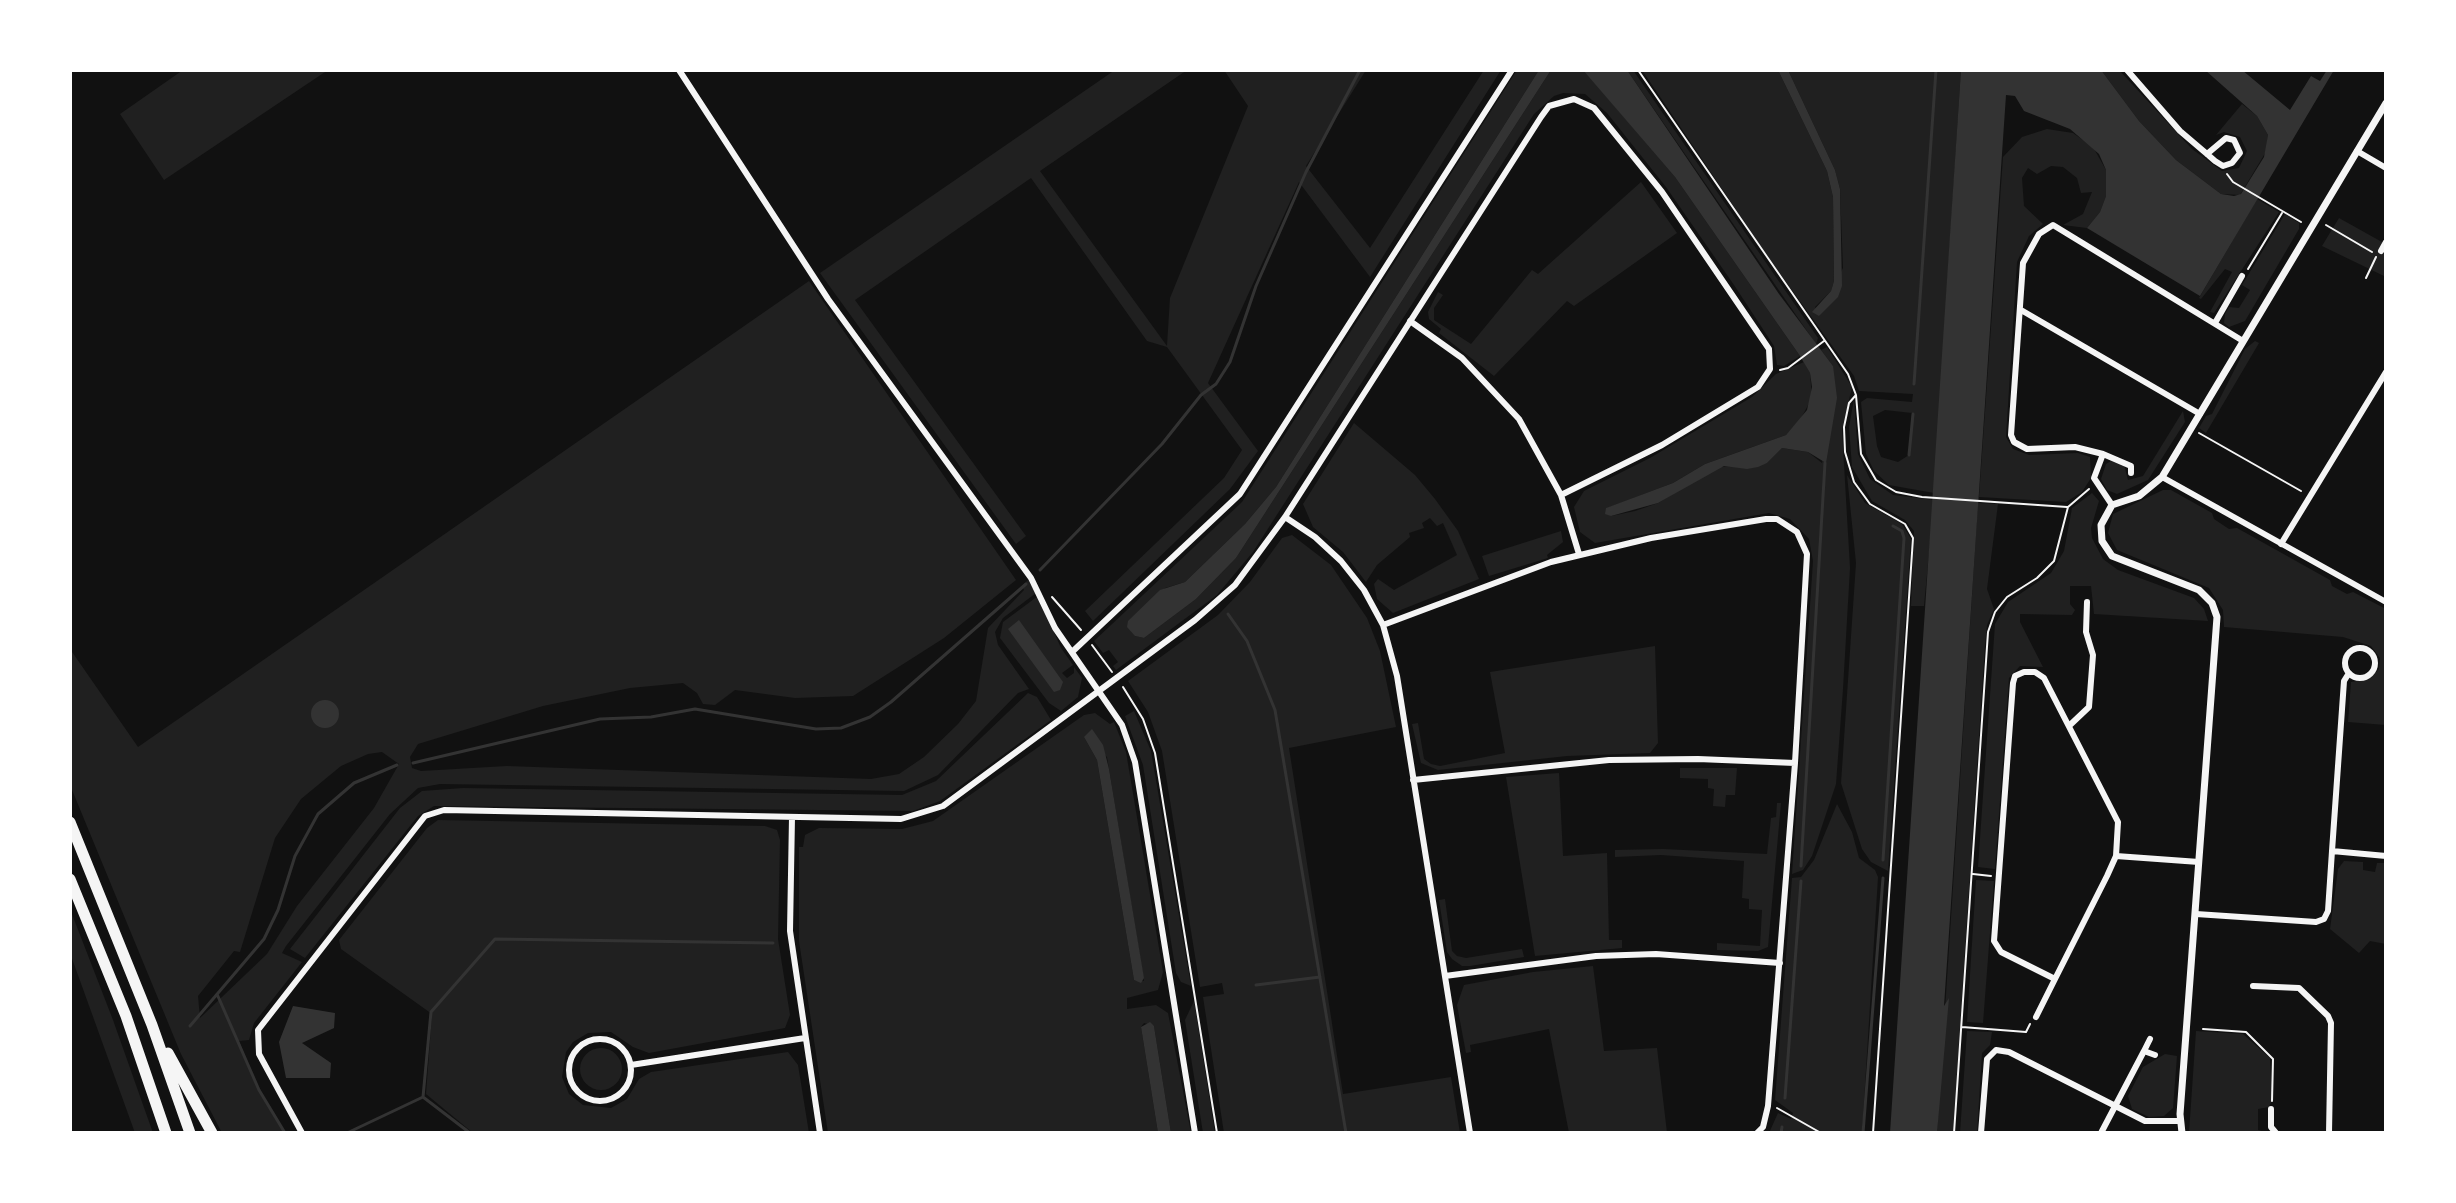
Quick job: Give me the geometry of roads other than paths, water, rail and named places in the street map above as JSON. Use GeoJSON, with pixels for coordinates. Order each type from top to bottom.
{"type":"FeatureCollection","features":[{"type":"Feature","properties":{"kind":"highway"},"geometry":{"type":"LineString","coordinates":[[70,822],[152,1025],[190,1133]]}},
{"type":"Feature","properties":{"kind":"highway"},"geometry":{"type":"LineString","coordinates":[[70,879],[126,1016],[166,1133]]}},
{"type":"Feature","properties":{"kind":"highway"},"geometry":{"type":"LineString","coordinates":[[152,1025],[212,1133]]}},
{"type":"Feature","properties":{"kind":"street"},"geometry":{"type":"LineString","coordinates":[[679,70],[828,299],[1041,596],[1049,618],[1122,725],[1135,762],[1195,1133]]}},
{"type":"Feature","properties":{"kind":"street"},"geometry":{"type":"LineString","coordinates":[[1072,652],[1240,494],[1512,70]]}},
{"type":"Feature","properties":{"kind":"street"},"geometry":{"type":"LineString","coordinates":[[2127,70],[2180,131],[2207,154],[2223,166],[2232,163],[2240,153],[2234,140],[2226,138],[2207,154]]}},
{"type":"Feature","properties":{"kind":"street"},"geometry":{"type":"LineString","coordinates":[[302,1133],[259,1054],[258,1030],[432,811],[901,819],[930,813],[1100,690],[1220,600],[1235,585],[1285,517],[1541,117],[1558,101],[1574,99],[1594,108],[1662,192],[1769,349],[1770,369],[1766,379],[1746,394],[1662,445],[1561,495]]}},
{"type":"Feature","properties":{"kind":"street"},"geometry":{"type":"LineString","coordinates":[[2182,1133],[2180,1121],[2217,626],[2215,610],[2199,590],[2107,552],[2100,531],[2102,519],[2112,505],[2139,496],[2162,477],[2386,103]]}},
{"type":"Feature","properties":{"kind":"street"},"geometry":{"type":"LineString","coordinates":[[2357,151],[2386,168]]}},
{"type":"Feature","properties":{"kind":"street"},"geometry":{"type":"LineString","coordinates":[[2131,473],[2131,466],[2103,454],[2075,447],[2027,449],[2014,442],[2011,428],[2023,263],[2039,234],[2053,225],[2243,341]]}},
{"type":"Feature","properties":{"kind":"street"},"geometry":{"type":"LineString","coordinates":[[2379,253],[2386,242]]}},
{"type":"Feature","properties":{"kind":"street"},"geometry":{"type":"LineString","coordinates":[[2215,323],[2242,276]]}},
{"type":"Feature","properties":{"kind":"street"},"geometry":{"type":"LineString","coordinates":[[2021,310],[2200,414]]}},
{"type":"Feature","properties":{"kind":"street"},"geometry":{"type":"LineString","coordinates":[[1410,321],[1462,358],[1504,401],[1532,439],[1561,495],[1579,554]]}},
{"type":"Feature","properties":{"kind":"street"},"geometry":{"type":"LineString","coordinates":[[2281,544],[2382,387],[2386,372]]}},
{"type":"Feature","properties":{"kind":"street"},"geometry":{"type":"LineString","coordinates":[[2103,454],[2094,478],[2112,505]]}},
{"type":"Feature","properties":{"kind":"street"},"geometry":{"type":"LineString","coordinates":[[2162,477],[2386,602]]}},
{"type":"Feature","properties":{"kind":"street"},"geometry":{"type":"LineString","coordinates":[[1285,517],[1315,537],[1341,561],[1364,590],[1383,625],[1394,662],[1470,1133]]}},
{"type":"Feature","properties":{"kind":"street"},"geometry":{"type":"LineString","coordinates":[[1383,625],[1478,587],[1579,554],[1651,538],[1766,519],[1777,519],[1797,532],[1807,554],[1795,763],[1768,1106],[1763,1127],[1757,1133]]}},
{"type":"Feature","properties":{"kind":"street"},"geometry":{"type":"LineString","coordinates":[[2070,725],[2086,714],[2089,707],[2093,655],[2086,632],[2087,602]]}},
{"type":"Feature","properties":{"kind":"street"},"geometry":{"type":"LineString","coordinates":[[2077,611],[2087,612]]}},
{"type":"Feature","properties":{"kind":"street"},"geometry":{"type":"LineString","coordinates":[[2362,648],[2371,652],[2375,662],[2368,675],[2359,678],[2349,673],[2345,661],[2349,652],[2362,648]]}},
{"type":"Feature","properties":{"kind":"street"},"geometry":{"type":"LineString","coordinates":[[2036,1017],[2055,979],[2116,856],[2116,813],[2040,673],[2024,672],[2015,676],[1995,947],[2055,979]]}},
{"type":"Feature","properties":{"kind":"street"},"geometry":{"type":"LineString","coordinates":[[2196,914],[2316,922],[2324,919],[2328,911],[2344,681],[2349,673]]}},
{"type":"Feature","properties":{"kind":"street"},"geometry":{"type":"LineString","coordinates":[[1413,780],[1609,760],[1698,759],[1795,763]]}},
{"type":"Feature","properties":{"kind":"street"},"geometry":{"type":"LineString","coordinates":[[792,817],[790,931],[820,1133]]}},
{"type":"Feature","properties":{"kind":"street"},"geometry":{"type":"LineString","coordinates":[[2332,851],[2386,856]]}},
{"type":"Feature","properties":{"kind":"street"},"geometry":{"type":"LineString","coordinates":[[2116,856],[2199,862]]}},
{"type":"Feature","properties":{"kind":"street"},"geometry":{"type":"LineString","coordinates":[[1445,976],[1551,960],[1626,955],[1780,963]]}},
{"type":"Feature","properties":{"kind":"street"},"geometry":{"type":"LineString","coordinates":[[2253,986],[2299,988],[2328,1016],[2331,1023],[2329,1133]]}},
{"type":"Feature","properties":{"kind":"street"},"geometry":{"type":"LineString","coordinates":[[599,1038],[618,1044],[631,1065],[630,1082],[624,1091],[605,1101],[584,1097],[575,1090],[569,1071],[574,1052],[581,1045],[599,1038]]}},
{"type":"Feature","properties":{"kind":"street"},"geometry":{"type":"LineString","coordinates":[[631,1065],[805,1038]]}},
{"type":"Feature","properties":{"kind":"street"},"geometry":{"type":"LineString","coordinates":[[2101,1133],[2150,1039]]}},
{"type":"Feature","properties":{"kind":"street"},"geometry":{"type":"LineString","coordinates":[[1981,1133],[1987,1059],[1996,1050],[2009,1052],[2145,1121],[2180,1121]]}},
{"type":"Feature","properties":{"kind":"street"},"geometry":{"type":"LineString","coordinates":[[2144,1051],[2155,1055]]}},
{"type":"Feature","properties":{"kind":"street"},"geometry":{"type":"LineString","coordinates":[[2271,1109],[2271,1127],[2276,1133]]}},
{"type":"Feature","properties":{"kind":"waterway"},"geometry":{"type":"LineString","coordinates":[[1040,570],[1162,444],[1201,395],[1216,384],[1230,362],[1256,286],[1306,172],[1360,70]]}},
{"type":"Feature","properties":{"kind":"waterway"},"geometry":{"type":"LineString","coordinates":[[1914,384],[1936,70]]}},
{"type":"Feature","properties":{"kind":"waterway"},"geometry":{"type":"LineString","coordinates":[[1909,455],[1913,414]]}},
{"type":"Feature","properties":{"kind":"waterway"},"geometry":{"type":"LineString","coordinates":[[1801,866],[1825,463]]}},
{"type":"Feature","properties":{"kind":"waterway"},"geometry":{"type":"LineString","coordinates":[[1883,860],[1904,538],[1902,531],[1893,526]]}},
{"type":"Feature","properties":{"kind":"waterway"},"geometry":{"type":"LineString","coordinates":[[413,763],[600,719],[651,717],[695,709],[816,729],[841,728],[870,717],[891,702],[1026,584]]}},
{"type":"Feature","properties":{"kind":"waterway"},"geometry":{"type":"LineString","coordinates":[[1228,614],[1247,641],[1275,710],[1346,1133]]}},
{"type":"Feature","properties":{"kind":"waterway"},"geometry":{"type":"LineString","coordinates":[[190,1026],[264,939],[278,910],[295,856],[318,814],[354,783],[397,765]]}},
{"type":"Feature","properties":{"kind":"waterway"},"geometry":{"type":"LineString","coordinates":[[1863,1133],[1883,878]]}},
{"type":"Feature","properties":{"kind":"waterway"},"geometry":{"type":"LineString","coordinates":[[1785,1098],[1801,881]]}},
{"type":"Feature","properties":{"kind":"waterway"},"geometry":{"type":"LineString","coordinates":[[347,1133],[423,1097],[431,1012],[495,939],[773,943]]}},
{"type":"Feature","properties":{"kind":"waterway"},"geometry":{"type":"LineString","coordinates":[[1256,985],[1320,977]]}},
{"type":"Feature","properties":{"kind":"waterway"},"geometry":{"type":"LineString","coordinates":[[217,994],[259,1090],[285,1133]]}},
{"type":"Feature","properties":{"kind":"waterway"},"geometry":{"type":"LineString","coordinates":[[423,1097],[470,1133]]}},
{"type":"Feature","properties":{"kind":"waterway"},"geometry":{"type":"LineString","coordinates":[[1781,1133],[1782,1127]]}}]}
